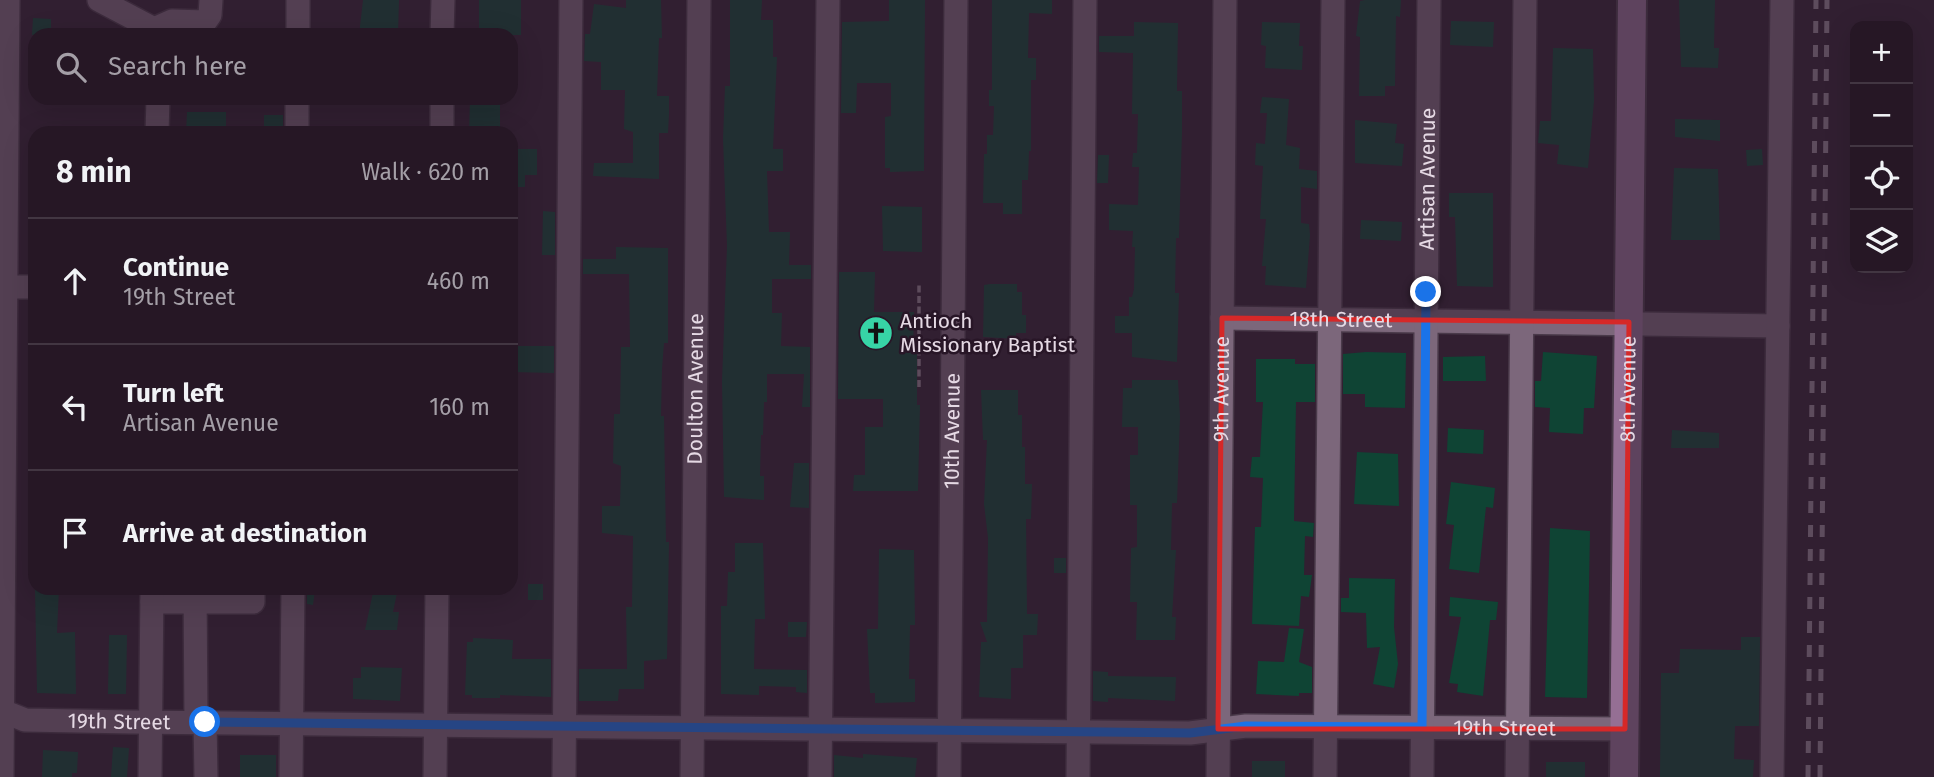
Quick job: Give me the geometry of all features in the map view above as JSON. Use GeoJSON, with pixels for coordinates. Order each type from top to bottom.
{"type":"FeatureCollection","features":[{"type":"Feature","properties":{"kind":"main road","name":"8th Avenue"},"geometry":{"type":"LineString","coordinates":[[1624,777],[1632,0]]}},
{"type":"Feature","properties":{"kind":"street"},"geometry":{"type":"LineString","coordinates":[[2,777],[6,287],[3,253],[8,0]]}},
{"type":"Feature","properties":{"kind":"street"},"geometry":{"type":"LineString","coordinates":[[99,0],[148,28]]}},
{"type":"Feature","properties":{"kind":"street"},"geometry":{"type":"LineString","coordinates":[[161,28],[172,21],[205,22],[210,15],[211,0]]}},
{"type":"Feature","properties":{"kind":"street"},"geometry":{"type":"LineString","coordinates":[[298,0],[298,28]]}},
{"type":"Feature","properties":{"kind":"street"},"geometry":{"type":"LineString","coordinates":[[442,28],[443,0]]}},
{"type":"Feature","properties":{"kind":"street"},"geometry":{"type":"LineString","coordinates":[[564,777],[571,0]]}},
{"type":"Feature","properties":{"kind":"street","name":"Doulton Avenue"},"geometry":{"type":"LineString","coordinates":[[692,777],[699,0]]}},
{"type":"Feature","properties":{"kind":"street"},"geometry":{"type":"LineString","coordinates":[[820,777],[828,0]]}},
{"type":"Feature","properties":{"kind":"street","name":"10th Avenue"},"geometry":{"type":"LineString","coordinates":[[949,777],[956,0]]}},
{"type":"Feature","properties":{"kind":"street"},"geometry":{"type":"LineString","coordinates":[[1078,777],[1085,0]]}},
{"type":"Feature","properties":{"kind":"street","name":"9th Avenue"},"geometry":{"type":"LineString","coordinates":[[1218,777],[1225,0]]}},
{"type":"Feature","properties":{"kind":"street"},"geometry":{"type":"LineString","coordinates":[[1325,777],[1333,0]]}},
{"type":"Feature","properties":{"kind":"street","name":"Artisan Avenue"},"geometry":{"type":"LineString","coordinates":[[1422,777],[1429,0]]}},
{"type":"Feature","properties":{"kind":"street"},"geometry":{"type":"LineString","coordinates":[[1517,777],[1525,0]]}},
{"type":"Feature","properties":{"kind":"street"},"geometry":{"type":"LineString","coordinates":[[1772,777],[1782,0]]}},
{"type":"Feature","properties":{"kind":"street"},"geometry":{"type":"LineString","coordinates":[[157,126],[158,105]]}},
{"type":"Feature","properties":{"kind":"street"},"geometry":{"type":"LineString","coordinates":[[297,105],[297,126]]}},
{"type":"Feature","properties":{"kind":"street"},"geometry":{"type":"LineString","coordinates":[[442,105],[442,126]]}},
{"type":"Feature","properties":{"kind":"street"},"geometry":{"type":"LineString","coordinates":[[6,287],[28,288]]}},
{"type":"Feature","properties":{"kind":"street","name":"18th Street"},"geometry":{"type":"LineString","coordinates":[[1222,318],[1778,326]]}},
{"type":"Feature","properties":{"kind":"street"},"geometry":{"type":"LineString","coordinates":[[150,777],[152,595],[195,595],[253,602],[253,595]]}},
{"type":"Feature","properties":{"kind":"street"},"geometry":{"type":"LineString","coordinates":[[195,595],[200,722],[206,777]]}},
{"type":"Feature","properties":{"kind":"street"},"geometry":{"type":"LineString","coordinates":[[291,777],[293,595]]}},
{"type":"Feature","properties":{"kind":"street"},"geometry":{"type":"LineString","coordinates":[[435,777],[437,595]]}},
{"type":"Feature","properties":{"kind":"street","name":"19th Street"},"geometry":{"type":"LineString","coordinates":[[1,711],[25,720],[151,722],[1190,733],[1246,726],[1625,729]]}},
{"type":"Feature","properties":{"kind":"path"},"geometry":{"type":"LineString","coordinates":[[919,283],[918,387],[927,387]]}},
{"type":"Feature","properties":{"kind":"path"},"geometry":{"type":"LineString","coordinates":[[918,357],[927,357]]}},
{"type":"Feature","properties":{"kind":"highlighted area"},"geometry":{"type":"Polygon","coordinates":[[[1222,318],[1629,322],[1625,729],[1218,729],[1222,318]]]}},
{"type":"Feature","properties":{"kind":"building"},"geometry":{"type":"Polygon","coordinates":[[[363,0],[399,0],[398,28],[360,28],[363,0]]]}},
{"type":"Feature","properties":{"kind":"building"},"geometry":{"type":"Polygon","coordinates":[[[479,0],[521,0],[521,35],[518,35],[518,28],[479,28],[479,0]]]}},
{"type":"Feature","properties":{"kind":"building"},"geometry":{"type":"Polygon","coordinates":[[[626,0],[661,0],[662,38],[659,38],[657,96],[669,96],[669,114],[668,133],[659,133],[659,179],[593,176],[594,163],[633,163],[633,132],[624,129],[625,90],[601,90],[601,62],[584,61],[585,34],[590,34],[594,4],[626,8],[626,0]]]}},
{"type":"Feature","properties":{"kind":"building"},"geometry":{"type":"Polygon","coordinates":[[[730,0],[762,0],[761,20],[773,20],[773,57],[777,57],[773,149],[783,149],[783,171],[767,171],[769,232],[790,232],[789,265],[811,265],[811,279],[772,279],[772,313],[782,313],[781,346],[810,347],[810,407],[802,407],[804,374],[767,374],[760,476],[764,476],[764,500],[724,497],[722,381],[727,246],[723,139],[725,86],[730,86],[730,0]]]}},
{"type":"Feature","properties":{"kind":"building"},"geometry":{"type":"Polygon","coordinates":[[[889,0],[925,0],[924,171],[890,172],[890,168],[885,168],[885,117],[891,116],[891,83],[857,83],[856,113],[841,113],[842,22],[889,21],[889,0]]]}},
{"type":"Feature","properties":{"kind":"building"},"geometry":{"type":"Polygon","coordinates":[[[992,0],[1052,0],[1052,14],[1029,13],[1028,58],[1036,58],[1036,80],[1031,80],[1031,151],[1028,180],[1022,180],[1022,214],[1003,214],[1003,203],[983,203],[984,154],[987,154],[987,135],[993,135],[994,106],[989,106],[989,90],[992,90],[992,0]]]}},
{"type":"Feature","properties":{"kind":"building"},"geometry":{"type":"Polygon","coordinates":[[[1401,0],[1400,17],[1396,16],[1395,86],[1385,86],[1385,96],[1359,96],[1360,37],[1356,36],[1360,1],[1401,0]]]}},
{"type":"Feature","properties":{"kind":"building"},"geometry":{"type":"Polygon","coordinates":[[[1679,0],[1715,0],[1714,48],[1719,48],[1718,68],[1681,67],[1679,0]]]}},
{"type":"Feature","properties":{"kind":"building"},"geometry":{"type":"Polygon","coordinates":[[[33,18],[51,19],[51,28],[32,28],[33,18]]]}},
{"type":"Feature","properties":{"kind":"building"},"geometry":{"type":"Polygon","coordinates":[[[1451,21],[1494,22],[1493,47],[1450,45],[1451,21]]]}},
{"type":"Feature","properties":{"kind":"building"},"geometry":{"type":"Polygon","coordinates":[[[1134,22],[1178,23],[1177,91],[1182,91],[1182,132],[1179,238],[1176,238],[1175,293],[1179,293],[1177,362],[1132,357],[1132,333],[1115,333],[1115,316],[1129,316],[1129,297],[1132,297],[1134,289],[1135,247],[1132,247],[1133,231],[1109,230],[1109,204],[1138,205],[1139,167],[1132,167],[1133,153],[1137,153],[1138,114],[1132,114],[1133,53],[1099,52],[1099,36],[1134,36],[1134,22]]]}},
{"type":"Feature","properties":{"kind":"building"},"geometry":{"type":"Polygon","coordinates":[[[1262,22],[1300,23],[1302,70],[1265,68],[1266,46],[1261,45],[1262,22]]]}},
{"type":"Feature","properties":{"kind":"building"},"geometry":{"type":"Polygon","coordinates":[[[1553,48],[1593,49],[1594,101],[1588,168],[1557,164],[1559,145],[1538,143],[1540,121],[1551,121],[1553,48]]]}},
{"type":"Feature","properties":{"kind":"building"},"geometry":{"type":"Polygon","coordinates":[[[1262,97],[1289,99],[1286,145],[1300,148],[1299,169],[1317,171],[1317,189],[1301,187],[1301,223],[1309,224],[1310,235],[1306,288],[1265,285],[1266,266],[1262,266],[1266,219],[1260,219],[1263,166],[1255,165],[1256,143],[1265,144],[1267,113],[1260,113],[1262,97]]]}},
{"type":"Feature","properties":{"kind":"building"},"geometry":{"type":"Polygon","coordinates":[[[470,105],[500,105],[500,126],[469,126],[470,105]]]}},
{"type":"Feature","properties":{"kind":"building"},"geometry":{"type":"Polygon","coordinates":[[[187,112],[226,112],[226,126],[186,126],[187,112]]]}},
{"type":"Feature","properties":{"kind":"building"},"geometry":{"type":"Polygon","coordinates":[[[264,115],[283,115],[283,126],[264,126],[264,115]]]}},
{"type":"Feature","properties":{"kind":"building"},"geometry":{"type":"Polygon","coordinates":[[[1675,119],[1720,120],[1720,141],[1675,137],[1675,119]]]}},
{"type":"Feature","properties":{"kind":"building"},"geometry":{"type":"Polygon","coordinates":[[[1355,120],[1397,124],[1395,143],[1404,144],[1402,166],[1355,163],[1355,120]]]}},
{"type":"Feature","properties":{"kind":"building"},"geometry":{"type":"Polygon","coordinates":[[[518,149],[537,149],[537,175],[525,175],[525,187],[518,187],[518,149]]]}},
{"type":"Feature","properties":{"kind":"building"},"geometry":{"type":"Polygon","coordinates":[[[1762,149],[1763,165],[1747,166],[1746,150],[1762,149]]]}},
{"type":"Feature","properties":{"kind":"building"},"geometry":{"type":"Polygon","coordinates":[[[1098,155],[1109,155],[1108,183],[1097,183],[1098,155]]]}},
{"type":"Feature","properties":{"kind":"building"},"geometry":{"type":"Polygon","coordinates":[[[1674,168],[1718,169],[1720,240],[1671,240],[1674,168]]]}},
{"type":"Feature","properties":{"kind":"building"},"geometry":{"type":"Polygon","coordinates":[[[1449,193],[1493,193],[1493,287],[1457,286],[1455,217],[1449,217],[1449,193]]]}},
{"type":"Feature","properties":{"kind":"building"},"geometry":{"type":"Polygon","coordinates":[[[882,206],[922,207],[922,252],[883,251],[882,206]]]}},
{"type":"Feature","properties":{"kind":"building"},"geometry":{"type":"Polygon","coordinates":[[[543,211],[555,212],[555,255],[542,255],[543,211]]]}},
{"type":"Feature","properties":{"kind":"building"},"geometry":{"type":"Polygon","coordinates":[[[1361,220],[1402,222],[1401,241],[1360,239],[1361,220]]]}},
{"type":"Feature","properties":{"kind":"building"},"geometry":{"type":"Polygon","coordinates":[[[616,247],[668,248],[668,343],[664,343],[661,416],[664,416],[666,542],[669,542],[667,659],[644,661],[644,689],[619,689],[618,701],[579,701],[579,669],[627,669],[626,607],[632,607],[633,536],[602,533],[602,506],[620,506],[621,466],[613,463],[614,414],[620,414],[621,347],[630,347],[629,274],[583,274],[583,259],[616,259],[616,247]]]}},
{"type":"Feature","properties":{"kind":"building"},"geometry":{"type":"Polygon","coordinates":[[[839,272],[875,272],[874,312],[914,312],[913,353],[917,353],[917,405],[920,405],[918,491],[853,491],[854,475],[865,475],[865,427],[883,427],[883,399],[838,399],[839,272]]]}},
{"type":"Feature","properties":{"kind":"building"},"geometry":{"type":"Polygon","coordinates":[[[1017,284],[1017,292],[1022,292],[1022,315],[1026,315],[1026,333],[1016,333],[1016,339],[983,337],[984,285],[1017,284]]]}},
{"type":"Feature","properties":{"kind":"building"},"geometry":{"type":"Polygon","coordinates":[[[518,346],[554,346],[554,373],[518,372],[518,346]]]}},
{"type":"Feature","properties":{"kind":"building"},"geometry":{"type":"Polygon","coordinates":[[[1543,352],[1597,356],[1594,408],[1584,408],[1583,434],[1549,432],[1550,408],[1535,407],[1535,381],[1541,381],[1543,352]]]}},
{"type":"Feature","properties":{"kind":"building"},"geometry":{"type":"Polygon","coordinates":[[[1406,353],[1405,408],[1365,407],[1365,394],[1343,394],[1343,354],[1406,353]]]}},
{"type":"Feature","properties":{"kind":"building"},"geometry":{"type":"Polygon","coordinates":[[[1485,356],[1486,381],[1443,381],[1443,357],[1485,356]]]}},
{"type":"Feature","properties":{"kind":"building"},"geometry":{"type":"Polygon","coordinates":[[[1256,359],[1295,359],[1295,364],[1315,364],[1315,402],[1296,402],[1294,521],[1314,523],[1313,537],[1305,536],[1304,575],[1312,575],[1309,597],[1301,596],[1299,626],[1252,624],[1255,527],[1261,527],[1263,478],[1250,477],[1252,457],[1260,457],[1263,402],[1256,402],[1256,359]]]}},
{"type":"Feature","properties":{"kind":"building"},"geometry":{"type":"Polygon","coordinates":[[[1132,380],[1178,380],[1180,417],[1177,503],[1172,503],[1171,550],[1176,550],[1172,617],[1176,617],[1175,640],[1136,640],[1137,602],[1130,602],[1131,548],[1137,547],[1137,505],[1130,505],[1130,455],[1138,455],[1138,427],[1122,427],[1123,388],[1132,388],[1132,380]]]}},
{"type":"Feature","properties":{"kind":"building"},"geometry":{"type":"Polygon","coordinates":[[[981,390],[1018,390],[1018,415],[1022,415],[1022,447],[1025,447],[1025,484],[1032,484],[1031,519],[1026,519],[1027,614],[1038,614],[1037,635],[1023,635],[1023,668],[1011,668],[1011,699],[979,697],[981,642],[987,642],[980,622],[987,622],[988,538],[984,504],[987,440],[983,440],[981,390]]]}},
{"type":"Feature","properties":{"kind":"building"},"geometry":{"type":"Polygon","coordinates":[[[1448,428],[1484,430],[1483,454],[1447,452],[1448,428]]]}},
{"type":"Feature","properties":{"kind":"building"},"geometry":{"type":"Polygon","coordinates":[[[1672,430],[1719,433],[1719,448],[1671,448],[1672,430]]]}},
{"type":"Feature","properties":{"kind":"building"},"geometry":{"type":"Polygon","coordinates":[[[1357,452],[1398,454],[1399,506],[1354,504],[1357,452]]]}},
{"type":"Feature","properties":{"kind":"building"},"geometry":{"type":"Polygon","coordinates":[[[794,463],[809,463],[809,508],[790,507],[794,463]]]}},
{"type":"Feature","properties":{"kind":"building"},"geometry":{"type":"Polygon","coordinates":[[[1451,482],[1495,488],[1493,508],[1486,507],[1479,573],[1449,569],[1454,525],[1446,524],[1451,482]]]}},
{"type":"Feature","properties":{"kind":"building"},"geometry":{"type":"Polygon","coordinates":[[[1550,528],[1590,531],[1587,698],[1545,697],[1550,528]]]}},
{"type":"Feature","properties":{"kind":"building"},"geometry":{"type":"Polygon","coordinates":[[[735,543],[763,543],[765,619],[755,619],[754,669],[807,670],[807,693],[796,692],[796,687],[759,686],[759,695],[721,694],[721,606],[727,606],[728,572],[735,572],[735,543]]]}},
{"type":"Feature","properties":{"kind":"building"},"geometry":{"type":"Polygon","coordinates":[[[879,549],[914,550],[915,625],[910,625],[909,679],[915,679],[915,702],[875,703],[875,693],[870,693],[867,629],[878,629],[879,549]]]}},
{"type":"Feature","properties":{"kind":"building"},"geometry":{"type":"Polygon","coordinates":[[[1054,558],[1066,558],[1066,573],[1054,573],[1054,558]]]}},
{"type":"Feature","properties":{"kind":"building"},"geometry":{"type":"Polygon","coordinates":[[[1349,578],[1395,579],[1394,627],[1398,664],[1394,688],[1373,684],[1380,647],[1367,648],[1366,613],[1341,612],[1341,598],[1349,598],[1349,578]]]}},
{"type":"Feature","properties":{"kind":"building"},"geometry":{"type":"Polygon","coordinates":[[[528,584],[543,584],[543,600],[528,600],[528,584]]]}},
{"type":"Feature","properties":{"kind":"building"},"geometry":{"type":"Polygon","coordinates":[[[35,595],[59,595],[57,633],[75,632],[76,694],[37,693],[35,595]]]}},
{"type":"Feature","properties":{"kind":"building"},"geometry":{"type":"Polygon","coordinates":[[[307,595],[314,595],[313,605],[307,604],[307,595]]]}},
{"type":"Feature","properties":{"kind":"building"},"geometry":{"type":"Polygon","coordinates":[[[372,595],[397,595],[393,612],[399,612],[397,630],[365,630],[372,595]]]}},
{"type":"Feature","properties":{"kind":"building"},"geometry":{"type":"Polygon","coordinates":[[[1450,597],[1498,602],[1496,620],[1490,620],[1483,696],[1457,692],[1458,684],[1449,683],[1461,617],[1449,616],[1450,597]]]}},
{"type":"Feature","properties":{"kind":"building"},"geometry":{"type":"Polygon","coordinates":[[[788,622],[807,622],[806,637],[788,637],[788,622]]]}},
{"type":"Feature","properties":{"kind":"building"},"geometry":{"type":"Polygon","coordinates":[[[1289,628],[1304,629],[1299,662],[1312,667],[1312,693],[1299,693],[1299,696],[1256,694],[1258,661],[1284,662],[1289,628]]]}},
{"type":"Feature","properties":{"kind":"building"},"geometry":{"type":"Polygon","coordinates":[[[109,635],[127,635],[126,694],[108,694],[109,635]]]}},
{"type":"Feature","properties":{"kind":"building"},"geometry":{"type":"Polygon","coordinates":[[[1741,637],[1760,637],[1759,726],[1735,726],[1734,759],[1754,760],[1753,777],[1660,777],[1661,673],[1679,673],[1680,649],[1741,650],[1741,637]]]}},
{"type":"Feature","properties":{"kind":"building"},"geometry":{"type":"Polygon","coordinates":[[[473,638],[513,640],[512,659],[551,659],[551,697],[500,695],[500,698],[472,698],[472,695],[465,695],[467,642],[473,642],[473,638]]]}},
{"type":"Feature","properties":{"kind":"building"},"geometry":{"type":"Polygon","coordinates":[[[361,667],[402,668],[400,701],[353,699],[353,678],[361,678],[361,667]]]}},
{"type":"Feature","properties":{"kind":"building"},"geometry":{"type":"Polygon","coordinates":[[[1093,671],[1108,672],[1108,676],[1176,677],[1175,701],[1108,698],[1108,702],[1093,701],[1093,671]]]}},
{"type":"Feature","properties":{"kind":"building"},"geometry":{"type":"Polygon","coordinates":[[[113,747],[129,748],[127,777],[111,777],[113,747]]]}},
{"type":"Feature","properties":{"kind":"building"},"geometry":{"type":"Polygon","coordinates":[[[43,750],[78,752],[77,773],[72,773],[72,777],[42,777],[43,750]]]}},
{"type":"Feature","properties":{"kind":"building"},"geometry":{"type":"Polygon","coordinates":[[[863,754],[917,758],[915,777],[834,777],[834,755],[863,758],[863,754]]]}},
{"type":"Feature","properties":{"kind":"building"},"geometry":{"type":"Polygon","coordinates":[[[240,755],[276,755],[276,777],[240,777],[240,755]]]}},
{"type":"Feature","properties":{"kind":"building"},"geometry":{"type":"Polygon","coordinates":[[[1252,761],[1285,761],[1285,777],[1252,777],[1252,761]]]}},
{"type":"Feature","properties":{"kind":"building"},"geometry":{"type":"Polygon","coordinates":[[[1546,762],[1585,762],[1585,777],[1546,777],[1546,762]]]}},
{"type":"Feature","properties":{"kind":"railway"},"geometry":{"type":"LineString","coordinates":[[1808,777],[1816,0]]}},
{"type":"Feature","properties":{"kind":"railway"},"geometry":{"type":"LineString","coordinates":[[1820,777],[1827,0]]}},
{"type":"Feature","properties":{"kind":"place","name":"Antioch Missionary Baptist"},"geometry":{"type":"Point","coordinates":[876,333]}},
{"type":"Feature","properties":{"kind":"route"},"geometry":{"type":"LineString","coordinates":[[205,722],[932,728],[1190,733],[1232,726],[1422,727],[1426,292]]}}]}
